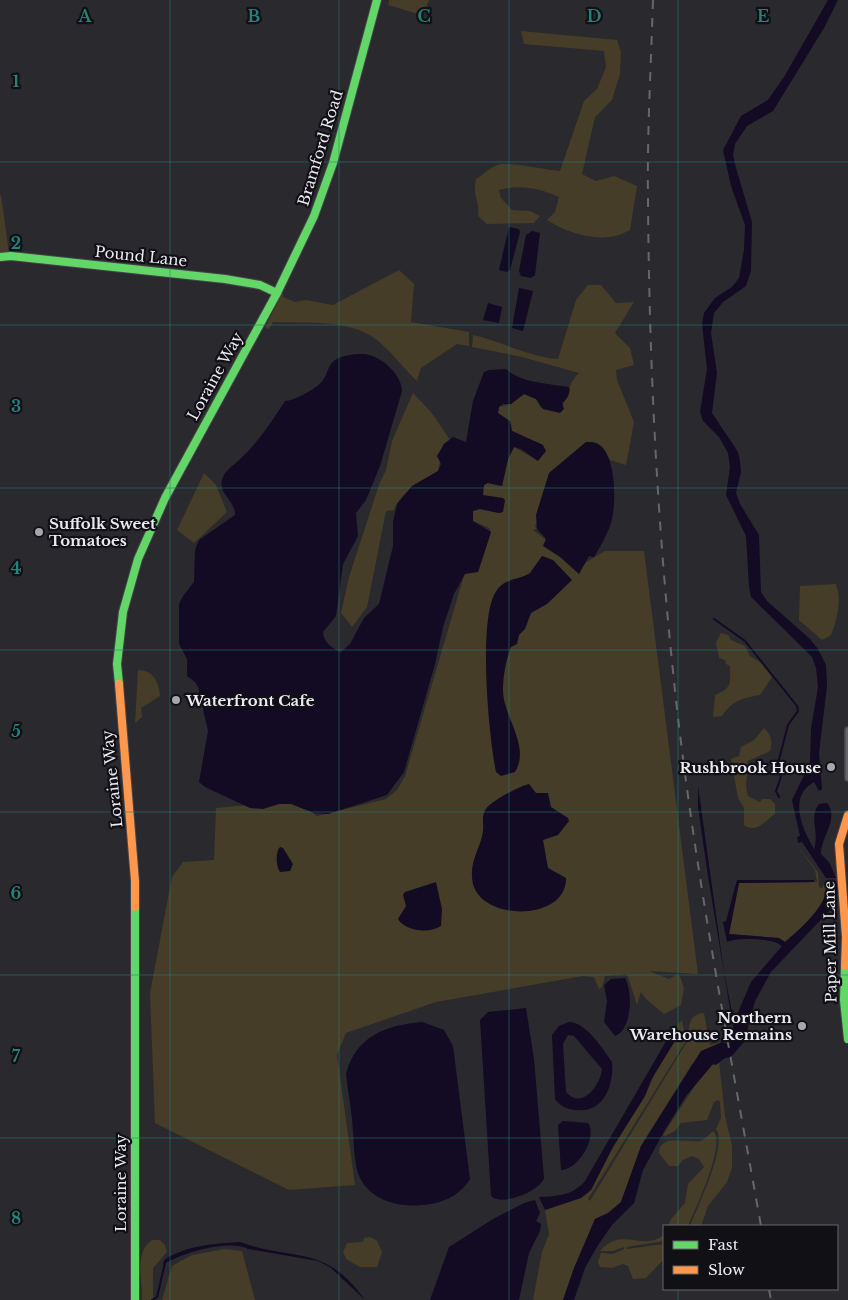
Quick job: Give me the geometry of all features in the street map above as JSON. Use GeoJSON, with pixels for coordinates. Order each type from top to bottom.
{"type":"FeatureCollection","features":[{"type":"Feature","properties":{"kind":"main road","name":"Bramford Road"},"geometry":{"type":"LineString","coordinates":[[277,293],[307,232],[327,184],[375,2]]}},
{"type":"Feature","properties":{"kind":"main road","name":"Pound Lane"},"geometry":{"type":"LineString","coordinates":[[0,257],[11,256],[225,279],[260,285],[277,293]]}},
{"type":"Feature","properties":{"kind":"main road","name":"Loraine Way"},"geometry":{"type":"LineString","coordinates":[[135,1300],[135,881],[117,664],[123,612],[138,559],[164,498],[277,293]]}},
{"type":"Feature","properties":{"kind":"main road","name":"Paper Mill Lane"},"geometry":{"type":"LineString","coordinates":[[848,815],[839,844],[846,937],[844,1000],[848,1039]]}},
{"type":"Feature","properties":{"kind":"street"},"geometry":{"type":"LineString","coordinates":[[848,730],[848,778]]}},
{"type":"Feature","properties":{"kind":"shaded area"},"geometry":{"type":"Polygon","coordinates":[[[389,0],[429,0],[426,7],[418,14],[388,5],[389,0]]]}},
{"type":"Feature","properties":{"kind":"shaded area"},"geometry":{"type":"Polygon","coordinates":[[[828,0],[838,0],[824,28],[773,111],[747,126],[735,144],[733,155],[752,222],[751,271],[746,286],[723,302],[714,313],[711,333],[717,373],[712,413],[738,452],[741,472],[736,493],[740,504],[759,535],[761,592],[767,601],[810,639],[818,649],[826,665],[827,686],[819,753],[822,789],[819,791],[814,782],[806,788],[801,796],[799,805],[802,823],[814,849],[816,836],[814,815],[819,804],[827,803],[830,809],[831,822],[823,841],[821,854],[829,862],[836,878],[826,878],[802,842],[798,843],[797,837],[800,836],[792,800],[810,763],[811,729],[818,687],[816,668],[812,657],[751,597],[746,536],[726,495],[730,467],[728,453],[719,437],[703,421],[700,412],[707,369],[702,324],[704,313],[715,298],[732,287],[739,278],[744,250],[745,225],[731,186],[723,150],[741,116],[768,100],[784,77],[828,0]]]}},
{"type":"Feature","properties":{"kind":"shaded area"},"geometry":{"type":"Polygon","coordinates":[[[521,31],[617,40],[621,52],[620,74],[612,100],[595,117],[582,174],[596,181],[614,176],[637,186],[630,230],[610,237],[599,237],[577,234],[566,230],[547,220],[555,212],[559,197],[544,191],[522,187],[499,190],[501,198],[512,210],[530,211],[540,216],[534,223],[487,224],[478,216],[475,190],[476,179],[494,166],[509,164],[560,171],[584,101],[597,89],[606,67],[604,51],[524,44],[521,31]]]}},
{"type":"Feature","properties":{"kind":"shaded area"},"geometry":{"type":"Polygon","coordinates":[[[1,195],[9,253],[0,253],[1,195]]]}},
{"type":"Feature","properties":{"kind":"shaded area"},"geometry":{"type":"Polygon","coordinates":[[[509,227],[519,229],[520,232],[510,270],[507,272],[499,270],[509,227]]]}},
{"type":"Feature","properties":{"kind":"shaded area"},"geometry":{"type":"Polygon","coordinates":[[[532,231],[540,233],[535,275],[531,278],[521,276],[519,271],[526,235],[532,231]]]}},
{"type":"Feature","properties":{"kind":"shaded area"},"geometry":{"type":"Polygon","coordinates":[[[399,270],[414,284],[411,322],[469,332],[469,346],[457,344],[421,368],[417,381],[377,340],[353,328],[340,325],[273,322],[269,329],[265,328],[283,291],[283,297],[295,302],[306,300],[333,305],[399,270]]]}},
{"type":"Feature","properties":{"kind":"shaded area"},"geometry":{"type":"Polygon","coordinates":[[[588,285],[601,285],[616,303],[634,302],[615,333],[630,348],[634,365],[616,370],[617,380],[634,422],[626,465],[610,460],[597,443],[586,442],[565,460],[535,526],[537,529],[533,530],[580,566],[605,551],[644,551],[698,974],[649,971],[669,979],[676,975],[680,976],[684,988],[681,1005],[664,1014],[646,999],[641,992],[637,1005],[627,974],[605,976],[602,987],[599,989],[594,977],[583,976],[436,1002],[346,1033],[337,1055],[355,1185],[289,1190],[155,1123],[150,993],[172,877],[183,862],[214,860],[216,808],[268,803],[300,804],[317,816],[386,799],[397,790],[405,776],[465,572],[478,572],[491,532],[489,528],[473,521],[473,511],[480,509],[499,513],[482,494],[484,485],[488,483],[502,486],[508,459],[514,447],[538,461],[543,445],[512,431],[511,424],[498,413],[499,407],[511,404],[524,394],[536,399],[541,408],[563,405],[571,385],[579,373],[522,357],[472,347],[473,335],[536,355],[558,359],[576,300],[588,285]]]}},
{"type":"Feature","properties":{"kind":"shaded area"},"geometry":{"type":"Polygon","coordinates":[[[519,288],[533,291],[523,331],[512,328],[519,288]]]}},
{"type":"Feature","properties":{"kind":"shaded area"},"geometry":{"type":"Polygon","coordinates":[[[488,303],[502,307],[499,323],[483,320],[488,303]]]}},
{"type":"Feature","properties":{"kind":"shaded area"},"geometry":{"type":"Polygon","coordinates":[[[363,354],[376,357],[388,366],[398,378],[402,391],[380,466],[366,500],[356,513],[358,536],[343,564],[336,616],[323,632],[323,636],[329,645],[341,652],[350,644],[364,618],[379,604],[393,546],[393,522],[397,504],[412,486],[438,471],[441,464],[437,456],[444,444],[453,437],[466,442],[473,401],[484,372],[506,369],[512,374],[527,380],[569,387],[569,391],[567,398],[562,403],[564,409],[560,413],[543,409],[536,399],[524,394],[511,404],[503,404],[499,407],[498,413],[510,421],[512,431],[543,445],[546,451],[538,461],[521,449],[514,447],[508,459],[502,486],[488,483],[484,485],[483,495],[503,498],[505,500],[503,512],[499,513],[480,509],[473,511],[473,521],[491,532],[478,572],[465,574],[454,594],[443,627],[435,664],[404,772],[387,795],[328,814],[314,813],[291,804],[279,804],[263,809],[250,808],[205,787],[199,782],[208,731],[198,687],[187,676],[187,659],[179,644],[179,604],[194,582],[195,550],[199,540],[235,515],[235,510],[221,485],[226,472],[257,441],[285,401],[300,396],[316,387],[323,380],[335,360],[349,355],[363,354]]]}},
{"type":"Feature","properties":{"kind":"shaded area"},"geometry":{"type":"Polygon","coordinates":[[[413,393],[431,412],[450,440],[444,444],[438,471],[407,492],[394,510],[386,511],[367,607],[352,627],[341,613],[349,577],[380,482],[386,470],[392,441],[413,393]]]}},
{"type":"Feature","properties":{"kind":"shaded area"},"geometry":{"type":"Polygon","coordinates":[[[586,442],[598,444],[609,458],[614,482],[614,507],[605,538],[594,557],[589,556],[579,574],[560,557],[543,546],[546,539],[537,529],[536,515],[549,473],[586,442]]]}},
{"type":"Feature","properties":{"kind":"shaded area"},"geometry":{"type":"Polygon","coordinates":[[[204,473],[216,485],[227,512],[194,543],[177,530],[204,473]]]}},
{"type":"Feature","properties":{"kind":"shaded area"},"geometry":{"type":"Polygon","coordinates":[[[542,556],[553,560],[572,580],[547,604],[531,613],[525,629],[519,635],[517,644],[511,647],[505,668],[503,690],[507,711],[515,731],[520,752],[515,772],[501,776],[496,772],[490,733],[486,678],[487,625],[491,604],[500,586],[530,573],[542,556]]]}},
{"type":"Feature","properties":{"kind":"shaded area"},"geometry":{"type":"Polygon","coordinates":[[[836,584],[839,597],[837,616],[831,635],[822,640],[799,620],[800,586],[836,584]]]}},
{"type":"Feature","properties":{"kind":"shaded area"},"geometry":{"type":"Polygon","coordinates":[[[721,633],[728,635],[731,640],[745,646],[750,656],[760,662],[772,677],[760,695],[738,701],[722,716],[713,717],[715,695],[725,690],[730,681],[730,666],[726,664],[725,660],[719,658],[716,646],[721,633]]]}},
{"type":"Feature","properties":{"kind":"shaded area"},"geometry":{"type":"Polygon","coordinates":[[[138,670],[148,672],[154,678],[157,682],[160,696],[141,708],[142,717],[135,723],[138,670]]]}},
{"type":"Feature","properties":{"kind":"shaded area"},"geometry":{"type":"Polygon","coordinates":[[[764,728],[771,738],[770,751],[748,761],[746,787],[748,796],[760,802],[762,799],[770,799],[775,804],[775,814],[760,826],[752,828],[744,825],[744,808],[738,798],[731,759],[739,756],[741,747],[754,740],[764,728]]]}},
{"type":"Feature","properties":{"kind":"shaded area"},"geometry":{"type":"Polygon","coordinates":[[[529,784],[536,793],[548,793],[551,807],[568,818],[569,821],[558,835],[543,840],[548,868],[566,878],[563,892],[553,902],[540,909],[524,911],[507,910],[492,905],[480,896],[473,884],[472,869],[482,837],[484,811],[506,794],[529,784]]]}},
{"type":"Feature","properties":{"kind":"shaded area"},"geometry":{"type":"Polygon","coordinates":[[[698,786],[724,972],[734,1022],[751,982],[782,946],[771,941],[755,939],[738,939],[727,942],[723,922],[726,921],[737,880],[814,880],[814,882],[739,883],[729,934],[779,938],[785,942],[806,923],[820,906],[827,889],[826,881],[836,881],[838,892],[831,909],[771,972],[755,1001],[744,1042],[730,1058],[725,1058],[716,1065],[713,1064],[686,1096],[643,1170],[634,1203],[612,1225],[598,1245],[585,1268],[574,1300],[563,1300],[574,1268],[595,1219],[608,1213],[621,1202],[641,1146],[701,1051],[722,1042],[727,1044],[734,1033],[708,876],[698,807],[698,786]]]}},
{"type":"Feature","properties":{"kind":"shaded area"},"geometry":{"type":"Polygon","coordinates":[[[795,843],[818,872],[819,887],[822,888],[826,881],[827,890],[820,907],[807,923],[785,942],[779,938],[729,934],[739,883],[817,882],[815,870],[795,843]]]}},
{"type":"Feature","properties":{"kind":"shaded area"},"geometry":{"type":"Polygon","coordinates":[[[280,847],[283,848],[293,864],[290,871],[280,872],[277,856],[280,847]]]}},
{"type":"Feature","properties":{"kind":"shaded area"},"geometry":{"type":"Polygon","coordinates":[[[436,882],[442,909],[441,926],[430,930],[418,930],[401,923],[398,919],[406,906],[403,895],[405,892],[436,882]]]}},
{"type":"Feature","properties":{"kind":"shaded area"},"geometry":{"type":"Polygon","coordinates":[[[625,978],[628,984],[630,1001],[628,1019],[621,1032],[615,1036],[604,1022],[607,1001],[604,985],[611,979],[625,978]]]}},
{"type":"Feature","properties":{"kind":"shaded area"},"geometry":{"type":"Polygon","coordinates":[[[526,1008],[534,1059],[544,1178],[541,1183],[528,1192],[503,1200],[491,1196],[480,1020],[488,1012],[526,1008]]]}},
{"type":"Feature","properties":{"kind":"shaded area"},"geometry":{"type":"Polygon","coordinates":[[[704,1013],[710,1045],[720,1042],[721,1048],[692,1064],[641,1146],[621,1202],[608,1213],[595,1219],[574,1268],[563,1300],[533,1300],[542,1252],[549,1234],[545,1210],[581,1198],[591,1190],[613,1147],[645,1096],[674,1031],[672,1031],[682,1020],[686,1041],[588,1199],[590,1201],[688,1040],[690,1022],[695,1016],[704,1013]]]}},
{"type":"Feature","properties":{"kind":"shaded area"},"geometry":{"type":"Polygon","coordinates":[[[422,1022],[444,1030],[453,1046],[470,1179],[461,1190],[443,1201],[412,1206],[384,1200],[368,1189],[362,1182],[355,1157],[346,1074],[357,1050],[374,1035],[396,1026],[422,1022]]]}},
{"type":"Feature","properties":{"kind":"shaded area"},"geometry":{"type":"Polygon","coordinates":[[[569,1022],[582,1026],[594,1037],[612,1062],[611,1080],[605,1096],[600,1103],[585,1110],[566,1108],[555,1099],[552,1035],[559,1026],[569,1022]],[[568,1035],[563,1044],[566,1092],[578,1099],[590,1093],[594,1088],[602,1069],[574,1036],[568,1035]]]}},
{"type":"Feature","properties":{"kind":"shaded area"},"geometry":{"type":"Polygon","coordinates":[[[672,1031],[676,1032],[678,1036],[651,1080],[645,1096],[613,1147],[591,1190],[581,1198],[545,1210],[539,1197],[558,1195],[575,1190],[585,1181],[672,1031]]]}},
{"type":"Feature","properties":{"kind":"shaded area"},"geometry":{"type":"Polygon","coordinates":[[[719,1062],[725,1116],[732,1146],[732,1168],[727,1182],[708,1206],[701,1225],[690,1225],[715,1162],[719,1137],[716,1129],[721,1118],[720,1102],[718,1100],[714,1102],[707,1120],[681,1123],[675,1131],[665,1136],[663,1135],[696,1084],[711,1066],[719,1062]]]}},
{"type":"Feature","properties":{"kind":"shaded area"},"geometry":{"type":"Polygon","coordinates":[[[563,1121],[588,1123],[590,1136],[585,1152],[580,1159],[574,1165],[561,1170],[558,1125],[563,1121]]]}},
{"type":"Feature","properties":{"kind":"shaded area"},"geometry":{"type":"Polygon","coordinates":[[[713,1131],[716,1138],[716,1149],[703,1192],[688,1225],[668,1225],[671,1219],[685,1203],[688,1184],[704,1167],[699,1159],[692,1156],[683,1160],[678,1166],[669,1166],[659,1153],[660,1147],[669,1141],[700,1141],[713,1131]]]}},
{"type":"Feature","properties":{"kind":"shaded area"},"geometry":{"type":"Polygon","coordinates":[[[535,1200],[540,1213],[536,1221],[541,1224],[540,1231],[529,1253],[519,1300],[430,1300],[449,1247],[493,1219],[524,1203],[535,1200]]]}},
{"type":"Feature","properties":{"kind":"shaded area"},"geometry":{"type":"Polygon","coordinates":[[[663,1235],[663,1241],[627,1247],[627,1249],[663,1244],[663,1260],[646,1278],[633,1279],[628,1266],[623,1264],[612,1268],[600,1267],[598,1262],[601,1253],[613,1254],[624,1249],[624,1247],[613,1251],[600,1251],[616,1240],[649,1241],[663,1235]]]}},
{"type":"Feature","properties":{"kind":"shaded area"},"geometry":{"type":"Polygon","coordinates":[[[370,1237],[377,1241],[382,1252],[377,1267],[360,1267],[346,1259],[343,1252],[347,1243],[363,1242],[364,1238],[370,1237]]]}},
{"type":"Feature","properties":{"kind":"shaded area"},"geometry":{"type":"Polygon","coordinates":[[[152,1240],[160,1240],[165,1245],[167,1252],[153,1268],[153,1300],[142,1300],[141,1260],[146,1246],[152,1240]]]}},
{"type":"Feature","properties":{"kind":"shaded area"},"geometry":{"type":"Polygon","coordinates":[[[240,1242],[260,1248],[308,1257],[322,1262],[336,1270],[350,1282],[365,1300],[331,1268],[318,1261],[239,1246],[217,1247],[193,1252],[163,1265],[164,1260],[191,1248],[240,1242]]]}},
{"type":"Feature","properties":{"kind":"shaded area"},"geometry":{"type":"Polygon","coordinates":[[[225,1249],[242,1251],[255,1300],[162,1300],[172,1266],[192,1255],[225,1249]]]}},
{"type":"Feature","properties":{"kind":"waterway"},"geometry":{"type":"LineString","coordinates":[[714,619],[745,641],[797,706],[798,711],[788,725],[777,767],[781,777],[776,791],[779,797]]}},
{"type":"Feature","properties":{"kind":"waterway"},"geometry":{"type":"LineString","coordinates":[[152,1300],[157,1297],[165,1263]]}},
{"type":"Feature","properties":{"kind":"railway"},"geometry":{"type":"LineString","coordinates":[[653,0],[648,173],[650,319],[655,440],[668,621],[682,750],[701,886],[761,1225]]}},
{"type":"Feature","properties":{"kind":"railway"},"geometry":{"type":"LineString","coordinates":[[769,1290],[771,1300]]}},
{"type":"Feature","properties":{"kind":"traffic: fast"},"geometry":{"type":"LineString","coordinates":[[119,684],[117,664],[123,612],[138,559],[165,498],[277,293],[314,216],[333,163],[377,0]]}},
{"type":"Feature","properties":{"kind":"traffic: fast"},"geometry":{"type":"LineString","coordinates":[[0,257],[11,256],[225,279],[260,285],[277,293]]}},
{"type":"Feature","properties":{"kind":"traffic: fast"},"geometry":{"type":"LineString","coordinates":[[135,907],[135,1300]]}},
{"type":"Feature","properties":{"kind":"traffic: fast"},"geometry":{"type":"LineString","coordinates":[[845,966],[844,1000],[848,1039]]}},
{"type":"Feature","properties":{"kind":"traffic: slow"},"geometry":{"type":"LineString","coordinates":[[119,684],[135,881],[135,907]]}},
{"type":"Feature","properties":{"kind":"traffic: slow"},"geometry":{"type":"LineString","coordinates":[[845,966],[846,937],[839,844],[848,815]]}},
{"type":"Feature","properties":{"kind":"place","name":"Suffolk Sweet Tomatoes"},"geometry":{"type":"Point","coordinates":[39,532]}},
{"type":"Feature","properties":{"kind":"place","name":"Waterfront Cafe"},"geometry":{"type":"Point","coordinates":[176,700]}},
{"type":"Feature","properties":{"kind":"place","name":"Rushbrook House"},"geometry":{"type":"Point","coordinates":[831,767]}},
{"type":"Feature","properties":{"kind":"place","name":"Northern Warehouse Remains"},"geometry":{"type":"Point","coordinates":[802,1026]}}]}
